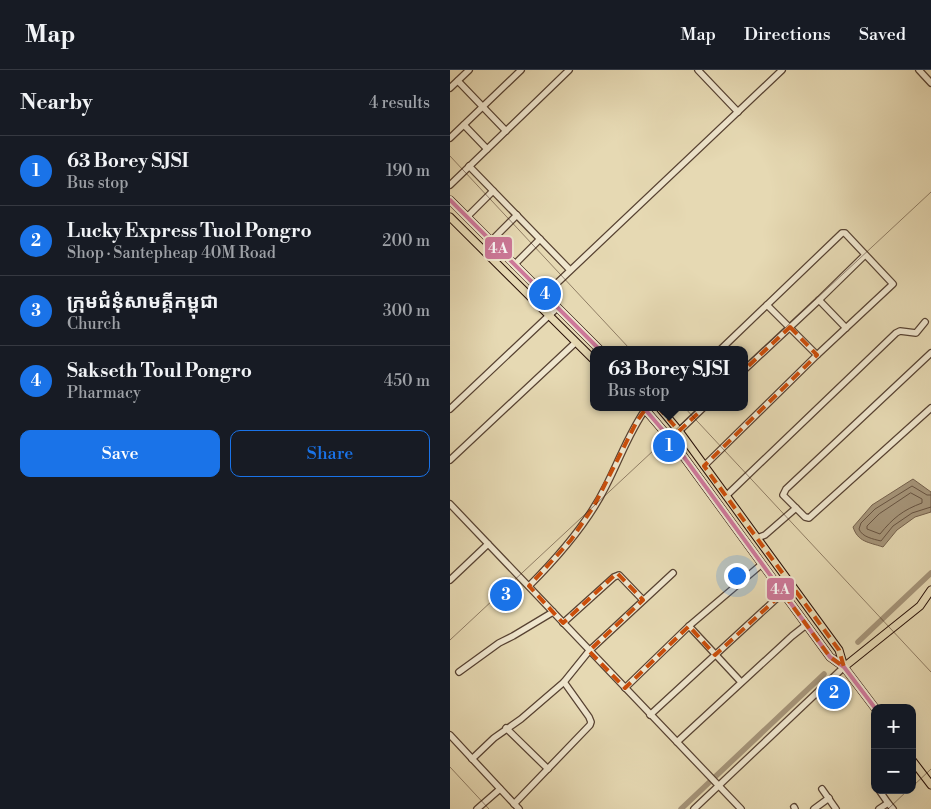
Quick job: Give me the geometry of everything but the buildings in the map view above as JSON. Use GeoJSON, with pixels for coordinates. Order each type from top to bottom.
{"type":"FeatureCollection","features":[{"type":"Feature","properties":{"kind":"main road"},"geometry":{"type":"LineString","coordinates":[[450,200],[596,346]]}},
{"type":"Feature","properties":{"kind":"main road"},"geometry":{"type":"LineString","coordinates":[[450,217],[590,356]]}},
{"type":"Feature","properties":{"kind":"main road"},"geometry":{"type":"LineString","coordinates":[[647,411],[830,657],[844,668],[872,704]]}},
{"type":"Feature","properties":{"kind":"main road"},"geometry":{"type":"LineString","coordinates":[[663,411],[839,650],[844,668]]}},
{"type":"Feature","properties":{"kind":"main road"},"geometry":{"type":"LineString","coordinates":[[920,606],[931,590]]}},
{"type":"Feature","properties":{"kind":"main road"},"geometry":{"type":"LineString","coordinates":[[844,668],[920,606],[931,601]]}},
{"type":"Feature","properties":{"kind":"main road"},"geometry":{"type":"LineString","coordinates":[[916,765],[931,785]]}},
{"type":"Feature","properties":{"kind":"street"},"geometry":{"type":"LineString","coordinates":[[450,88],[469,70]]}},
{"type":"Feature","properties":{"kind":"street"},"geometry":{"type":"LineString","coordinates":[[450,185],[569,70]]}},
{"type":"Feature","properties":{"kind":"street"},"geometry":{"type":"LineString","coordinates":[[698,70],[738,112]]}},
{"type":"Feature","properties":{"kind":"street"},"geometry":{"type":"LineString","coordinates":[[536,303],[782,70]]}},
{"type":"Feature","properties":{"kind":"street"},"geometry":{"type":"LineString","coordinates":[[919,70],[931,83]]}},
{"type":"Feature","properties":{"kind":"street"},"geometry":{"type":"LineString","coordinates":[[450,138],[519,71]]}},
{"type":"Feature","properties":{"kind":"street"},"geometry":{"type":"LineString","coordinates":[[458,81],[506,131]]}},
{"type":"Feature","properties":{"kind":"street"},"geometry":{"type":"LineString","coordinates":[[464,125],[487,149]]}},
{"type":"Feature","properties":{"kind":"street"},"geometry":{"type":"LineString","coordinates":[[469,166],[570,270]]}},
{"type":"Feature","properties":{"kind":"street"},"geometry":{"type":"LineString","coordinates":[[467,217],[493,191]]}},
{"type":"Feature","properties":{"kind":"street"},"geometry":{"type":"LineString","coordinates":[[490,241],[517,215]]}},
{"type":"Feature","properties":{"kind":"street"},"geometry":{"type":"LineString","coordinates":[[704,466],[892,284],[845,232],[842,233],[724,346]]}},
{"type":"Feature","properties":{"kind":"street"},"geometry":{"type":"LineString","coordinates":[[514,265],[540,239]]}},
{"type":"Feature","properties":{"kind":"street"},"geometry":{"type":"LineString","coordinates":[[748,366],[865,255]]}},
{"type":"Feature","properties":{"kind":"street"},"geometry":{"type":"LineString","coordinates":[[819,300],[846,328]]}},
{"type":"Feature","properties":{"kind":"street"},"geometry":{"type":"LineString","coordinates":[[767,304],[817,355]]}},
{"type":"Feature","properties":{"kind":"street"},"geometry":{"type":"LineString","coordinates":[[450,409],[557,308]]}},
{"type":"Feature","properties":{"kind":"street"},"geometry":{"type":"LineString","coordinates":[[726,496],[896,333],[900,331],[916,333],[925,322]]}},
{"type":"Feature","properties":{"kind":"street"},"geometry":{"type":"LineString","coordinates":[[450,460],[576,343]]}},
{"type":"Feature","properties":{"kind":"street"},"geometry":{"type":"LineString","coordinates":[[931,354],[786,489],[783,495],[808,518],[814,516],[931,408]]}},
{"type":"Feature","properties":{"kind":"street"},"geometry":{"type":"LineString","coordinates":[[529,586],[572,540],[606,487],[627,439],[643,411]]}},
{"type":"Feature","properties":{"kind":"street"},"geometry":{"type":"LineString","coordinates":[[679,432],[700,411]]}},
{"type":"Feature","properties":{"kind":"street"},"geometry":{"type":"LineString","coordinates":[[450,504],[741,809]]}},
{"type":"Feature","properties":{"kind":"street"},"geometry":{"type":"LineString","coordinates":[[757,538],[765,535],[796,508]]}},
{"type":"Feature","properties":{"kind":"street"},"geometry":{"type":"LineString","coordinates":[[450,580],[488,544]]}},
{"type":"Feature","properties":{"kind":"street"},"geometry":{"type":"LineString","coordinates":[[625,688],[689,626],[762,564]]}},
{"type":"Feature","properties":{"kind":"street"},"geometry":{"type":"LineString","coordinates":[[472,759],[506,728],[521,719],[564,682],[589,651],[673,573]]}},
{"type":"Feature","properties":{"kind":"street"},"geometry":{"type":"LineString","coordinates":[[563,623],[614,577],[619,575],[643,600]]}},
{"type":"Feature","properties":{"kind":"street"},"geometry":{"type":"LineString","coordinates":[[650,715],[776,599],[784,594]]}},
{"type":"Feature","properties":{"kind":"street"},"geometry":{"type":"LineString","coordinates":[[459,672],[499,643],[553,612]]}},
{"type":"Feature","properties":{"kind":"street"},"geometry":{"type":"LineString","coordinates":[[677,742],[806,625]]}},
{"type":"Feature","properties":{"kind":"street"},"geometry":{"type":"LineString","coordinates":[[689,626],[741,682]]}},
{"type":"Feature","properties":{"kind":"street"},"geometry":{"type":"LineString","coordinates":[[694,809],[717,783],[844,668]]}},
{"type":"Feature","properties":{"kind":"street"},"geometry":{"type":"LineString","coordinates":[[514,804],[590,725],[591,722],[564,682]]}},
{"type":"Feature","properties":{"kind":"street"},"geometry":{"type":"LineString","coordinates":[[506,728],[548,770]]}},
{"type":"Feature","properties":{"kind":"street"},"geometry":{"type":"LineString","coordinates":[[450,735],[519,809]]}},
{"type":"Feature","properties":{"kind":"street"},"geometry":{"type":"LineString","coordinates":[[477,809],[500,789]]}},
{"type":"Feature","properties":{"kind":"street"},"geometry":{"type":"LineString","coordinates":[[822,789],[836,809]]}},
{"type":"Feature","properties":{"kind":"street"},"geometry":{"type":"LineString","coordinates":[[882,794],[893,809]]}},
{"type":"Feature","properties":{"kind":"street"},"geometry":{"type":"LineString","coordinates":[[814,809],[829,798]]}},
{"type":"Feature","properties":{"kind":"street"},"geometry":{"type":"LineString","coordinates":[[879,809],[888,803]]}},
{"type":"Feature","properties":{"kind":"highlighted area"},"geometry":{"type":"Polygon","coordinates":[[[790,327],[817,355],[704,466],[839,650],[844,667],[830,657],[783,593],[715,655],[689,626],[625,688],[589,651],[643,600],[617,573],[563,623],[529,586],[571,540],[594,506],[637,421],[652,400],[679,431],[790,327]]]}},
{"type":"Feature","properties":{"kind":"water"},"geometry":{"type":"Polygon","coordinates":[[[913,479],[931,492],[931,512],[915,517],[897,530],[883,547],[861,539],[853,527],[872,505],[913,479]]]}},
{"type":"Feature","properties":{"kind":"waterway"},"geometry":{"type":"LineString","coordinates":[[858,642],[931,573]]}},
{"type":"Feature","properties":{"kind":"waterway"},"geometry":{"type":"LineString","coordinates":[[681,809],[824,674]]}},
{"type":"Feature","properties":{"kind":"transit line","name":"4A"},"geometry":{"type":"LineString","coordinates":[[450,200],[596,346]]}},
{"type":"Feature","properties":{"kind":"transit line","name":"4A"},"geometry":{"type":"LineString","coordinates":[[646,411],[673,442],[830,657],[844,667],[872,704]]}},
{"type":"Feature","properties":{"kind":"place","name":"Sakseth Toul Pongro"},"geometry":{"type":"Point","coordinates":[545,294]}},
{"type":"Feature","properties":{"kind":"place","name":"63 Borey SJSI"},"geometry":{"type":"Point","coordinates":[669,446]}},
{"type":"Feature","properties":{"kind":"place","name":"ក្រុមជំនុំសាមគ្គីកម្ពុជា"},"geometry":{"type":"Point","coordinates":[506,595]}},
{"type":"Feature","properties":{"kind":"place","name":"Lucky Express Tuol Pongro"},"geometry":{"type":"Point","coordinates":[834,693]}}]}
